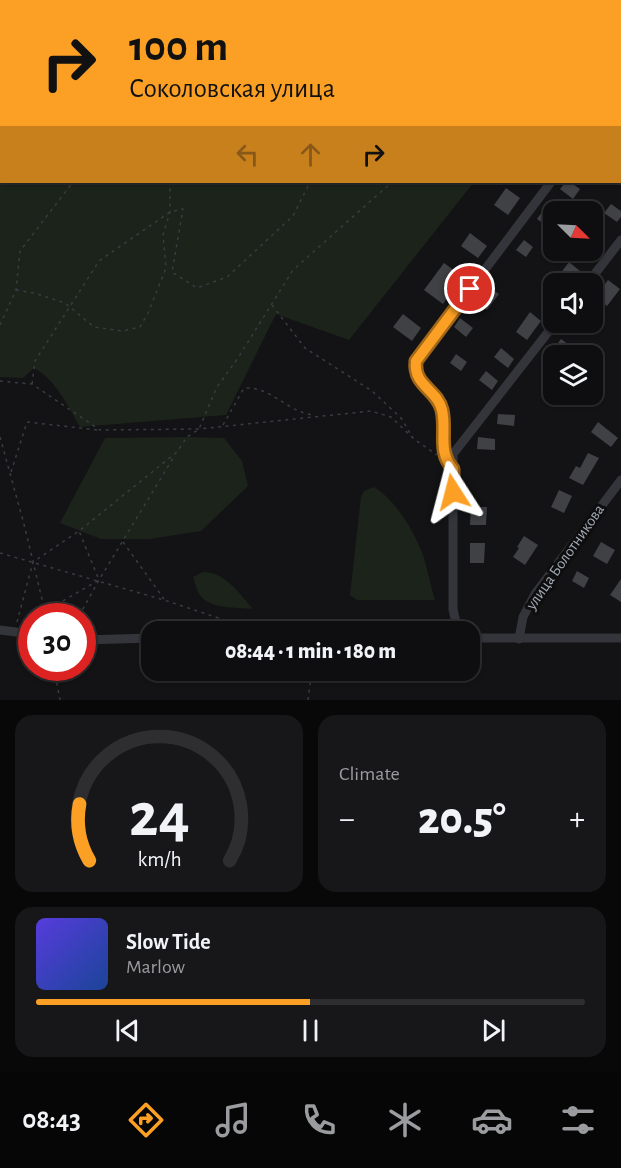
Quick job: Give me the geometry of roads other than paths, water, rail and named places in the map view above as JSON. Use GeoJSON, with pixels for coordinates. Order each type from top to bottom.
{"type":"FeatureCollection","features":[{"type":"Feature","properties":{"kind":"street"},"geometry":{"type":"LineString","coordinates":[[451,466],[442,450],[442,409],[419,380],[415,369],[416,361],[550,183]]}},
{"type":"Feature","properties":{"kind":"street"},"geometry":{"type":"LineString","coordinates":[[596,273],[621,240]]}},
{"type":"Feature","properties":{"kind":"street"},"geometry":{"type":"LineString","coordinates":[[456,621],[453,609],[451,466],[453,454],[547,333]]}},
{"type":"Feature","properties":{"kind":"street","name":"улица Болотникова"},"geometry":{"type":"LineString","coordinates":[[519,639],[523,617],[535,594],[621,480]]}},
{"type":"Feature","properties":{"kind":"street"},"geometry":{"type":"LineString","coordinates":[[0,630],[18,632]]}},
{"type":"Feature","properties":{"kind":"street"},"geometry":{"type":"LineString","coordinates":[[96,640],[141,638]]}},
{"type":"Feature","properties":{"kind":"street"},"geometry":{"type":"LineString","coordinates":[[480,638],[621,638]]}}]}
